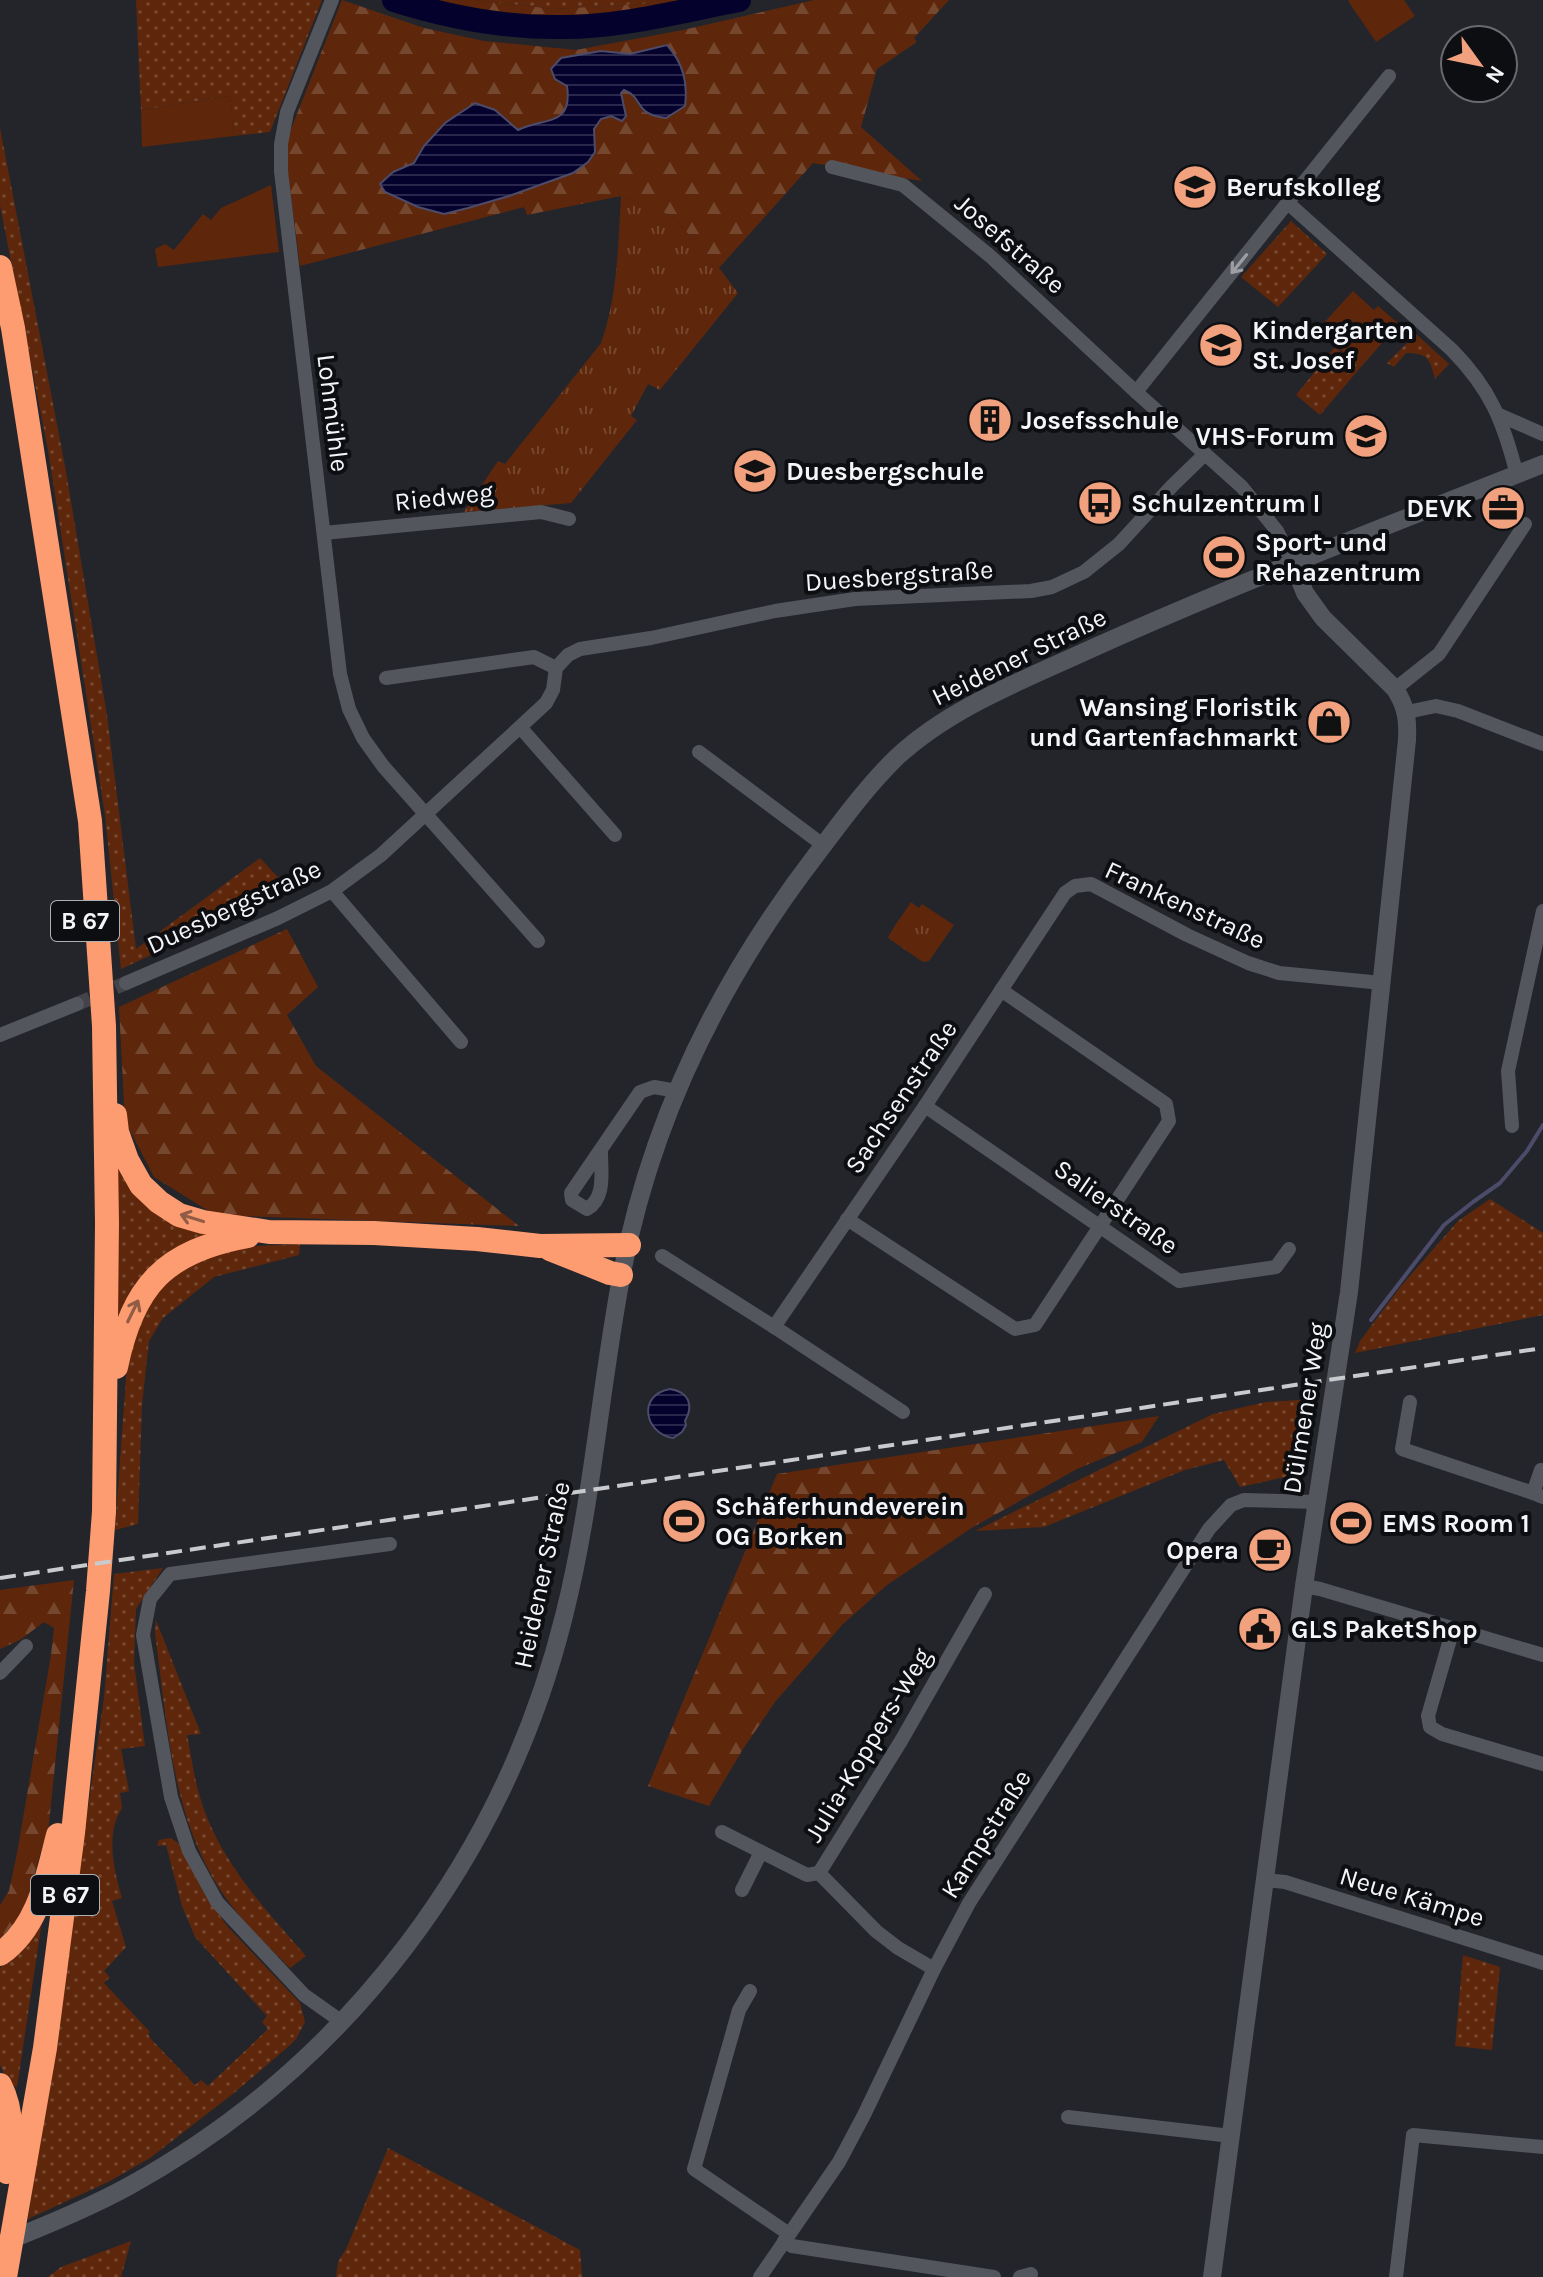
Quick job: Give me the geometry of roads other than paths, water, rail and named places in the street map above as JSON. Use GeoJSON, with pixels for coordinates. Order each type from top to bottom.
{"type":"FeatureCollection","features":[{"type":"Feature","properties":{"kind":"highway","name":"B 67"},"geometry":{"type":"LineString","coordinates":[[0,267],[13,328],[90,821],[104,1026],[107,1223],[106,1413],[73,1833],[45,2048],[7,2207]]}},
{"type":"Feature","properties":{"kind":"highway","name":"B 67"},"geometry":{"type":"LineString","coordinates":[[0,330],[76,820],[91,986],[100,1223],[98,1511]]}},
{"type":"Feature","properties":{"kind":"highway"},"geometry":{"type":"LineString","coordinates":[[104,1026],[117,1132],[127,1160],[141,1185],[179,1215],[203,1222],[269,1232],[404,1235],[540,1246],[629,1245]]}},
{"type":"Feature","properties":{"kind":"highway"},"geometry":{"type":"LineString","coordinates":[[106,1413],[124,1331],[139,1298],[150,1284],[176,1261],[198,1249],[221,1241],[269,1232]]}},
{"type":"Feature","properties":{"kind":"highway"},"geometry":{"type":"LineString","coordinates":[[540,1246],[621,1275]]}},
{"type":"Feature","properties":{"kind":"highway","name":"B 67"},"geometry":{"type":"LineString","coordinates":[[5,2275],[7,2207],[38,2007],[91,1590]]}},
{"type":"Feature","properties":{"kind":"highway"},"geometry":{"type":"LineString","coordinates":[[0,1954],[27,1925],[39,1904],[58,1835]]}},
{"type":"Feature","properties":{"kind":"highway"},"geometry":{"type":"LineString","coordinates":[[0,2085],[6,2096],[11,2131],[7,2207]]}},
{"type":"Feature","properties":{"kind":"main road","name":"Heidener Straße"},"geometry":{"type":"LineString","coordinates":[[0,2244],[129,2186],[204,2140],[268,2091],[342,2022],[442,1898],[479,1835],[517,1759],[555,1652],[584,1518],[621,1275],[650,1163],[677,1091],[730,982],[780,902],[882,773],[903,751],[939,723],[983,699],[1132,630],[1543,464]]}},
{"type":"Feature","properties":{"kind":"main road","name":"Dülmener Weg"},"geometry":{"type":"LineString","coordinates":[[1212,2277],[1304,1586],[1349,1292],[1407,740],[1407,712],[1395,689],[1323,618],[1305,593],[1293,563]]}},
{"type":"Feature","properties":{"kind":"street","name":"Lohmühle"},"geometry":{"type":"LineString","coordinates":[[332,0],[287,112],[281,144],[284,213],[338,658],[349,709],[363,738],[383,766],[538,941]]}},
{"type":"Feature","properties":{"kind":"street"},"geometry":{"type":"LineString","coordinates":[[1136,392],[1389,76]]}},
{"type":"Feature","properties":{"kind":"street","name":"Josefstraße"},"geometry":{"type":"LineString","coordinates":[[832,167],[903,185],[990,256],[1242,487],[1277,531],[1293,563]]}},
{"type":"Feature","properties":{"kind":"street"},"geometry":{"type":"LineString","coordinates":[[1288,203],[1462,360],[1484,388],[1499,415],[1517,475]]}},
{"type":"Feature","properties":{"kind":"street"},"geometry":{"type":"LineString","coordinates":[[1499,415],[1543,434]]}},
{"type":"Feature","properties":{"kind":"street","name":"Duesbergstraße"},"geometry":{"type":"LineString","coordinates":[[126,983],[278,918],[332,891],[381,855],[551,697],[556,668],[568,655],[580,649],[651,638],[775,611],[855,599],[1031,591],[1052,587],[1084,572],[1119,544],[1205,454]]}},
{"type":"Feature","properties":{"kind":"street","name":"Riedweg"},"geometry":{"type":"LineString","coordinates":[[324,533],[541,512],[569,519]]}},
{"type":"Feature","properties":{"kind":"street"},"geometry":{"type":"LineString","coordinates":[[1395,689],[1439,654],[1525,524]]}},
{"type":"Feature","properties":{"kind":"street"},"geometry":{"type":"LineString","coordinates":[[386,678],[534,657],[556,668]]}},
{"type":"Feature","properties":{"kind":"street"},"geometry":{"type":"LineString","coordinates":[[1407,712],[1436,706],[1458,711],[1543,744]]}},
{"type":"Feature","properties":{"kind":"street"},"geometry":{"type":"LineString","coordinates":[[520,727],[615,835]]}},
{"type":"Feature","properties":{"kind":"street"},"geometry":{"type":"LineString","coordinates":[[699,752],[823,845]]}},
{"type":"Feature","properties":{"kind":"street","name":"Frankenstraße"},"geometry":{"type":"LineString","coordinates":[[1065,893],[1075,886],[1091,884],[1199,940],[1248,963],[1279,973],[1382,983]]}},
{"type":"Feature","properties":{"kind":"street"},"geometry":{"type":"LineString","coordinates":[[332,891],[461,1042]]}},
{"type":"Feature","properties":{"kind":"street","name":"Sachsenstraße"},"geometry":{"type":"LineString","coordinates":[[774,1327],[1065,893]]}},
{"type":"Feature","properties":{"kind":"street"},"geometry":{"type":"LineString","coordinates":[[1512,1126],[1508,1071],[1543,911]]}},
{"type":"Feature","properties":{"kind":"street"},"geometry":{"type":"LineString","coordinates":[[847,1219],[1015,1329],[1035,1325],[1169,1121],[1166,1104],[1001,990]]}},
{"type":"Feature","properties":{"kind":"street"},"geometry":{"type":"LineString","coordinates":[[0,1035],[77,1004]]}},
{"type":"Feature","properties":{"kind":"street"},"geometry":{"type":"LineString","coordinates":[[601,1152],[640,1092],[654,1087],[677,1091]]}},
{"type":"Feature","properties":{"kind":"street","name":"Salierstraße"},"geometry":{"type":"LineString","coordinates":[[925,1106],[1179,1281],[1276,1267],[1289,1249]]}},
{"type":"Feature","properties":{"kind":"street"},"geometry":{"type":"LineString","coordinates":[[662,1256],[903,1412]]}},
{"type":"Feature","properties":{"kind":"street"},"geometry":{"type":"LineString","coordinates":[[1410,1402],[1402,1449],[1538,1495],[1543,1471]]}},
{"type":"Feature","properties":{"kind":"street","name":"Kampstraße"},"geometry":{"type":"LineString","coordinates":[[760,2277],[839,2162],[969,1903],[1209,1529],[1231,1505],[1244,1500],[1317,1502]]}},
{"type":"Feature","properties":{"kind":"street"},"geometry":{"type":"LineString","coordinates":[[342,2022],[304,1995],[217,1902],[189,1851],[171,1797],[143,1635],[150,1599],[170,1574],[390,1544]]}},
{"type":"Feature","properties":{"kind":"street"},"geometry":{"type":"LineString","coordinates":[[1304,1586],[1543,1655]]}},
{"type":"Feature","properties":{"kind":"street","name":"Julia-Koppers-Weg"},"geometry":{"type":"LineString","coordinates":[[934,1969],[876,1931],[819,1873],[901,1741],[985,1594]]}},
{"type":"Feature","properties":{"kind":"street"},"geometry":{"type":"LineString","coordinates":[[1453,1629],[1428,1716],[1430,1727],[1442,1734],[1543,1764]]}},
{"type":"Feature","properties":{"kind":"street"},"geometry":{"type":"LineString","coordinates":[[0,1673],[26,1646]]}},
{"type":"Feature","properties":{"kind":"street"},"geometry":{"type":"LineString","coordinates":[[722,1832],[807,1875],[819,1873]]}},
{"type":"Feature","properties":{"kind":"street"},"geometry":{"type":"LineString","coordinates":[[742,1890],[761,1852]]}},
{"type":"Feature","properties":{"kind":"street","name":"Neue Kämpe"},"geometry":{"type":"LineString","coordinates":[[1266,1880],[1285,1882],[1543,1963]]}},
{"type":"Feature","properties":{"kind":"street"},"geometry":{"type":"LineString","coordinates":[[750,1991],[739,2010],[694,2169],[786,2238],[792,2246],[994,2277]]}},
{"type":"Feature","properties":{"kind":"street"},"geometry":{"type":"LineString","coordinates":[[1068,2117],[1231,2136]]}},
{"type":"Feature","properties":{"kind":"street"},"geometry":{"type":"LineString","coordinates":[[1396,2277],[1413,2135],[1543,2147]]}},
{"type":"Feature","properties":{"kind":"waterway"},"geometry":{"type":"LineString","coordinates":[[394,0],[477,20],[520,26],[563,27],[629,21],[739,0]]}},
{"type":"Feature","properties":{"kind":"waterway"},"geometry":{"type":"LineString","coordinates":[[1371,1320],[1444,1225],[1500,1183],[1527,1151],[1543,1125]]}},
{"type":"Feature","properties":{"kind":"tunnel"},"geometry":{"type":"LineString","coordinates":[[77,1004],[126,983]]}},
{"type":"Feature","properties":{"kind":"railway"},"geometry":{"type":"LineString","coordinates":[[0,1578],[1543,1348]]}},
{"type":"Feature","properties":{"kind":"place","name":"Berufskolleg"},"geometry":{"type":"Point","coordinates":[1195,187]}},
{"type":"Feature","properties":{"kind":"place","name":"Kindergarten St. Josef"},"geometry":{"type":"Point","coordinates":[1221,345]}},
{"type":"Feature","properties":{"kind":"place","name":"Josefsschule"},"geometry":{"type":"Point","coordinates":[990,420]}},
{"type":"Feature","properties":{"kind":"place","name":"VHS-Forum"},"geometry":{"type":"Point","coordinates":[1366,436]}},
{"type":"Feature","properties":{"kind":"place","name":"Duesbergschule"},"geometry":{"type":"Point","coordinates":[755,471]}},
{"type":"Feature","properties":{"kind":"place","name":"Schulzentrum I"},"geometry":{"type":"Point","coordinates":[1100,503]}},
{"type":"Feature","properties":{"kind":"place","name":"DEVK"},"geometry":{"type":"Point","coordinates":[1503,508]}},
{"type":"Feature","properties":{"kind":"place","name":"Sport- und Rehazentrum"},"geometry":{"type":"Point","coordinates":[1224,557]}},
{"type":"Feature","properties":{"kind":"place","name":"Wansing Floristik und Gartenfachmarkt"},"geometry":{"type":"Point","coordinates":[1329,722]}},
{"type":"Feature","properties":{"kind":"place","name":"Schäferhundeverein OG Borken"},"geometry":{"type":"Point","coordinates":[684,1521]}},
{"type":"Feature","properties":{"kind":"place","name":"EMS Room 1"},"geometry":{"type":"Point","coordinates":[1351,1523]}},
{"type":"Feature","properties":{"kind":"place","name":"Opera"},"geometry":{"type":"Point","coordinates":[1270,1550]}},
{"type":"Feature","properties":{"kind":"place","name":"GLS PaketShop"},"geometry":{"type":"Point","coordinates":[1260,1629]}}]}
